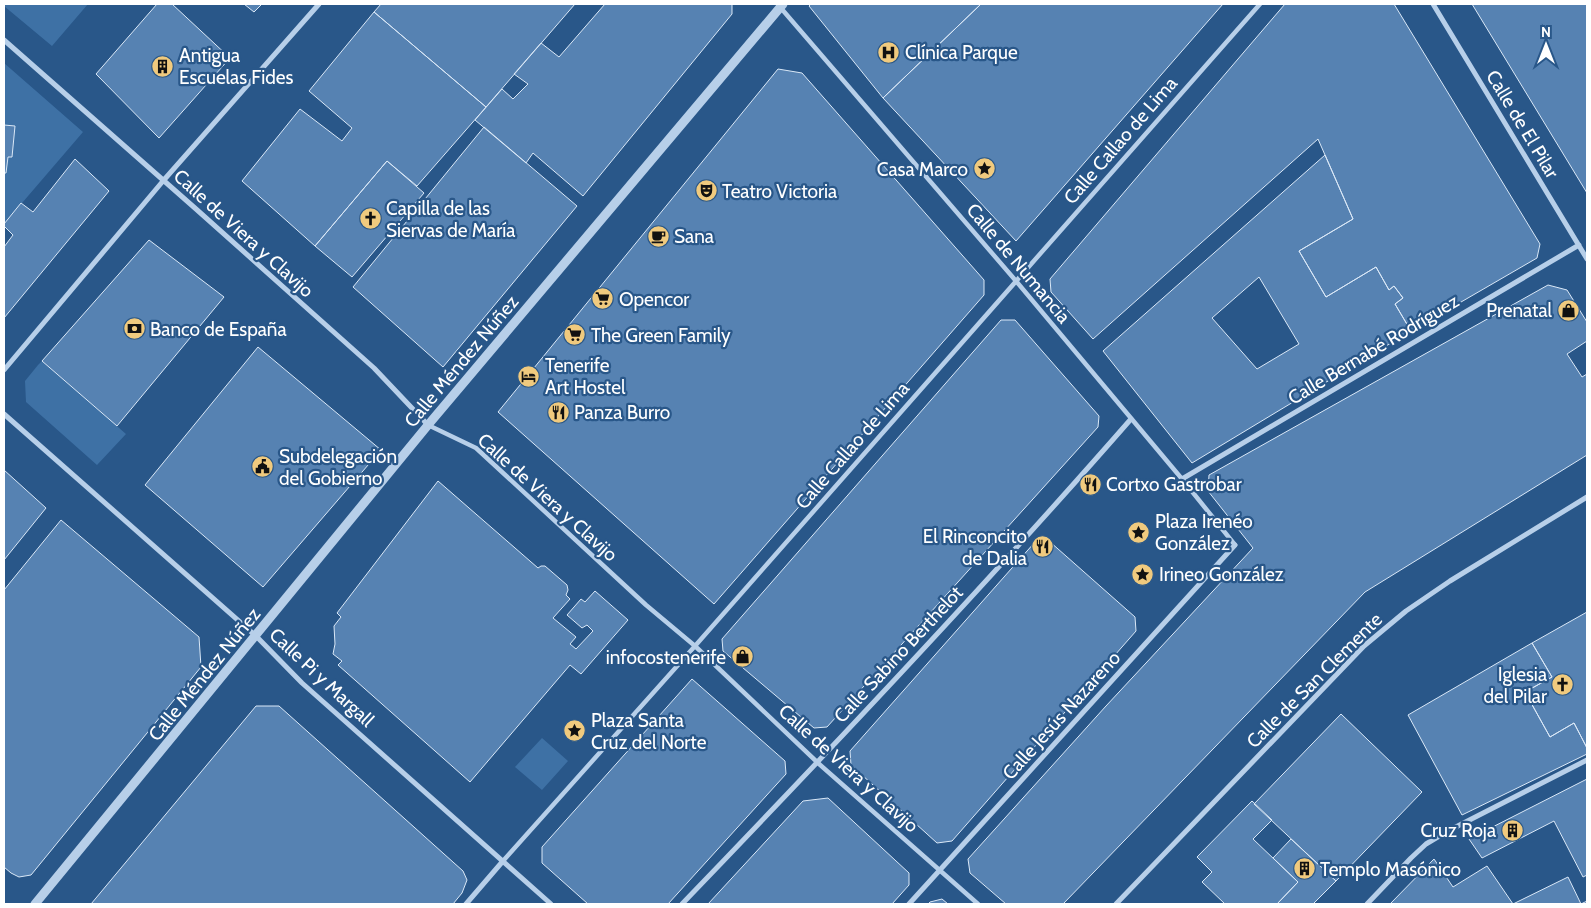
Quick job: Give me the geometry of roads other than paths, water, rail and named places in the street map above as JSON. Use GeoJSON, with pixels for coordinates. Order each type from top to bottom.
{"type":"FeatureCollection","features":[{"type":"Feature","properties":{"kind":"street"},"geometry":{"type":"LineString","coordinates":[[4,370],[163,181],[320,4]]}},
{"type":"Feature","properties":{"kind":"street","name":"Calle Callao de Lima"},"geometry":{"type":"LineString","coordinates":[[466,904],[1260,4]]}},
{"type":"Feature","properties":{"kind":"street","name":"Calle de El Pilar"},"geometry":{"type":"LineString","coordinates":[[1434,4],[1587,259]]}},
{"type":"Feature","properties":{"kind":"street","name":"Calle de Numancia"},"geometry":{"type":"LineString","coordinates":[[780,5],[1016,281],[1235,545]]}},
{"type":"Feature","properties":{"kind":"street","name":"Calle Méndez Núñez"},"geometry":{"type":"LineString","coordinates":[[35,904],[428,425],[780,5]]}},
{"type":"Feature","properties":{"kind":"street","name":"Calle de Viera y Clavijo"},"geometry":{"type":"LineString","coordinates":[[4,40],[374,368],[428,425],[476,448],[646,605],[695,646],[818,762],[978,904]]}},
{"type":"Feature","properties":{"kind":"street","name":"Calle Bernabé Rodríguez"},"geometry":{"type":"LineString","coordinates":[[1182,479],[1579,245]]}},
{"type":"Feature","properties":{"kind":"street","name":"Calle Pi y Margall"},"geometry":{"type":"LineString","coordinates":[[4,414],[256,636],[302,682],[551,904]]}},
{"type":"Feature","properties":{"kind":"street","name":"Calle Sabino Berthelot"},"geometry":{"type":"LineString","coordinates":[[682,904],[818,762],[1044,518],[1131,419]]}},
{"type":"Feature","properties":{"kind":"street","name":"Calle de San Clemente"},"geometry":{"type":"LineString","coordinates":[[1116,904],[1364,646],[1406,611],[1442,586],[1587,497]]}},
{"type":"Feature","properties":{"kind":"street","name":"Calle Jesús Nazareno"},"geometry":{"type":"LineString","coordinates":[[909,904],[1235,545]]}},
{"type":"Feature","properties":{"kind":"street"},"geometry":{"type":"LineString","coordinates":[[1367,904],[1426,844],[1587,760]]}},
{"type":"Feature","properties":{"kind":"place","name":"Clínica Parque"},"geometry":{"type":"Point","coordinates":[889,52]}},
{"type":"Feature","properties":{"kind":"place","name":"Antigua Escuelas Fides"},"geometry":{"type":"Point","coordinates":[163,66]}},
{"type":"Feature","properties":{"kind":"place","name":"Casa Marco"},"geometry":{"type":"Point","coordinates":[984,169]}},
{"type":"Feature","properties":{"kind":"place","name":"Teatro Victoria"},"geometry":{"type":"Point","coordinates":[706,191]}},
{"type":"Feature","properties":{"kind":"place","name":"Capilla de las Siervas de María"},"geometry":{"type":"Point","coordinates":[370,219]}},
{"type":"Feature","properties":{"kind":"place","name":"Sana"},"geometry":{"type":"Point","coordinates":[658,236]}},
{"type":"Feature","properties":{"kind":"place","name":"Opencor"},"geometry":{"type":"Point","coordinates":[603,299]}},
{"type":"Feature","properties":{"kind":"place","name":"Prenatal"},"geometry":{"type":"Point","coordinates":[1568,310]}},
{"type":"Feature","properties":{"kind":"place","name":"Banco de España"},"geometry":{"type":"Point","coordinates":[134,329]}},
{"type":"Feature","properties":{"kind":"place","name":"The Green Family"},"geometry":{"type":"Point","coordinates":[575,335]}},
{"type":"Feature","properties":{"kind":"place","name":"Tenerife Art Hostel"},"geometry":{"type":"Point","coordinates":[529,376]}},
{"type":"Feature","properties":{"kind":"place","name":"Panza Burro"},"geometry":{"type":"Point","coordinates":[558,412]}},
{"type":"Feature","properties":{"kind":"place","name":"Subdelegación del Gobierno"},"geometry":{"type":"Point","coordinates":[263,467]}},
{"type":"Feature","properties":{"kind":"place","name":"Cortxo Gastrobar"},"geometry":{"type":"Point","coordinates":[1090,484]}},
{"type":"Feature","properties":{"kind":"place","name":"Plaza Irenéo González"},"geometry":{"type":"Point","coordinates":[1139,532]}},
{"type":"Feature","properties":{"kind":"place","name":"El Rinconcito de Dalia"},"geometry":{"type":"Point","coordinates":[1043,547]}},
{"type":"Feature","properties":{"kind":"place","name":"Irineo González"},"geometry":{"type":"Point","coordinates":[1143,574]}},
{"type":"Feature","properties":{"kind":"place","name":"infocostenerife"},"geometry":{"type":"Point","coordinates":[742,657]}},
{"type":"Feature","properties":{"kind":"place","name":"Iglesia del Pilar"},"geometry":{"type":"Point","coordinates":[1563,685]}},
{"type":"Feature","properties":{"kind":"place","name":"Plaza Santa Cruz del Norte"},"geometry":{"type":"Point","coordinates":[575,731]}},
{"type":"Feature","properties":{"kind":"place","name":"Cruz Roja"},"geometry":{"type":"Point","coordinates":[1512,830]}},
{"type":"Feature","properties":{"kind":"place","name":"Templo Masónico"},"geometry":{"type":"Point","coordinates":[1304,869]}}]}
